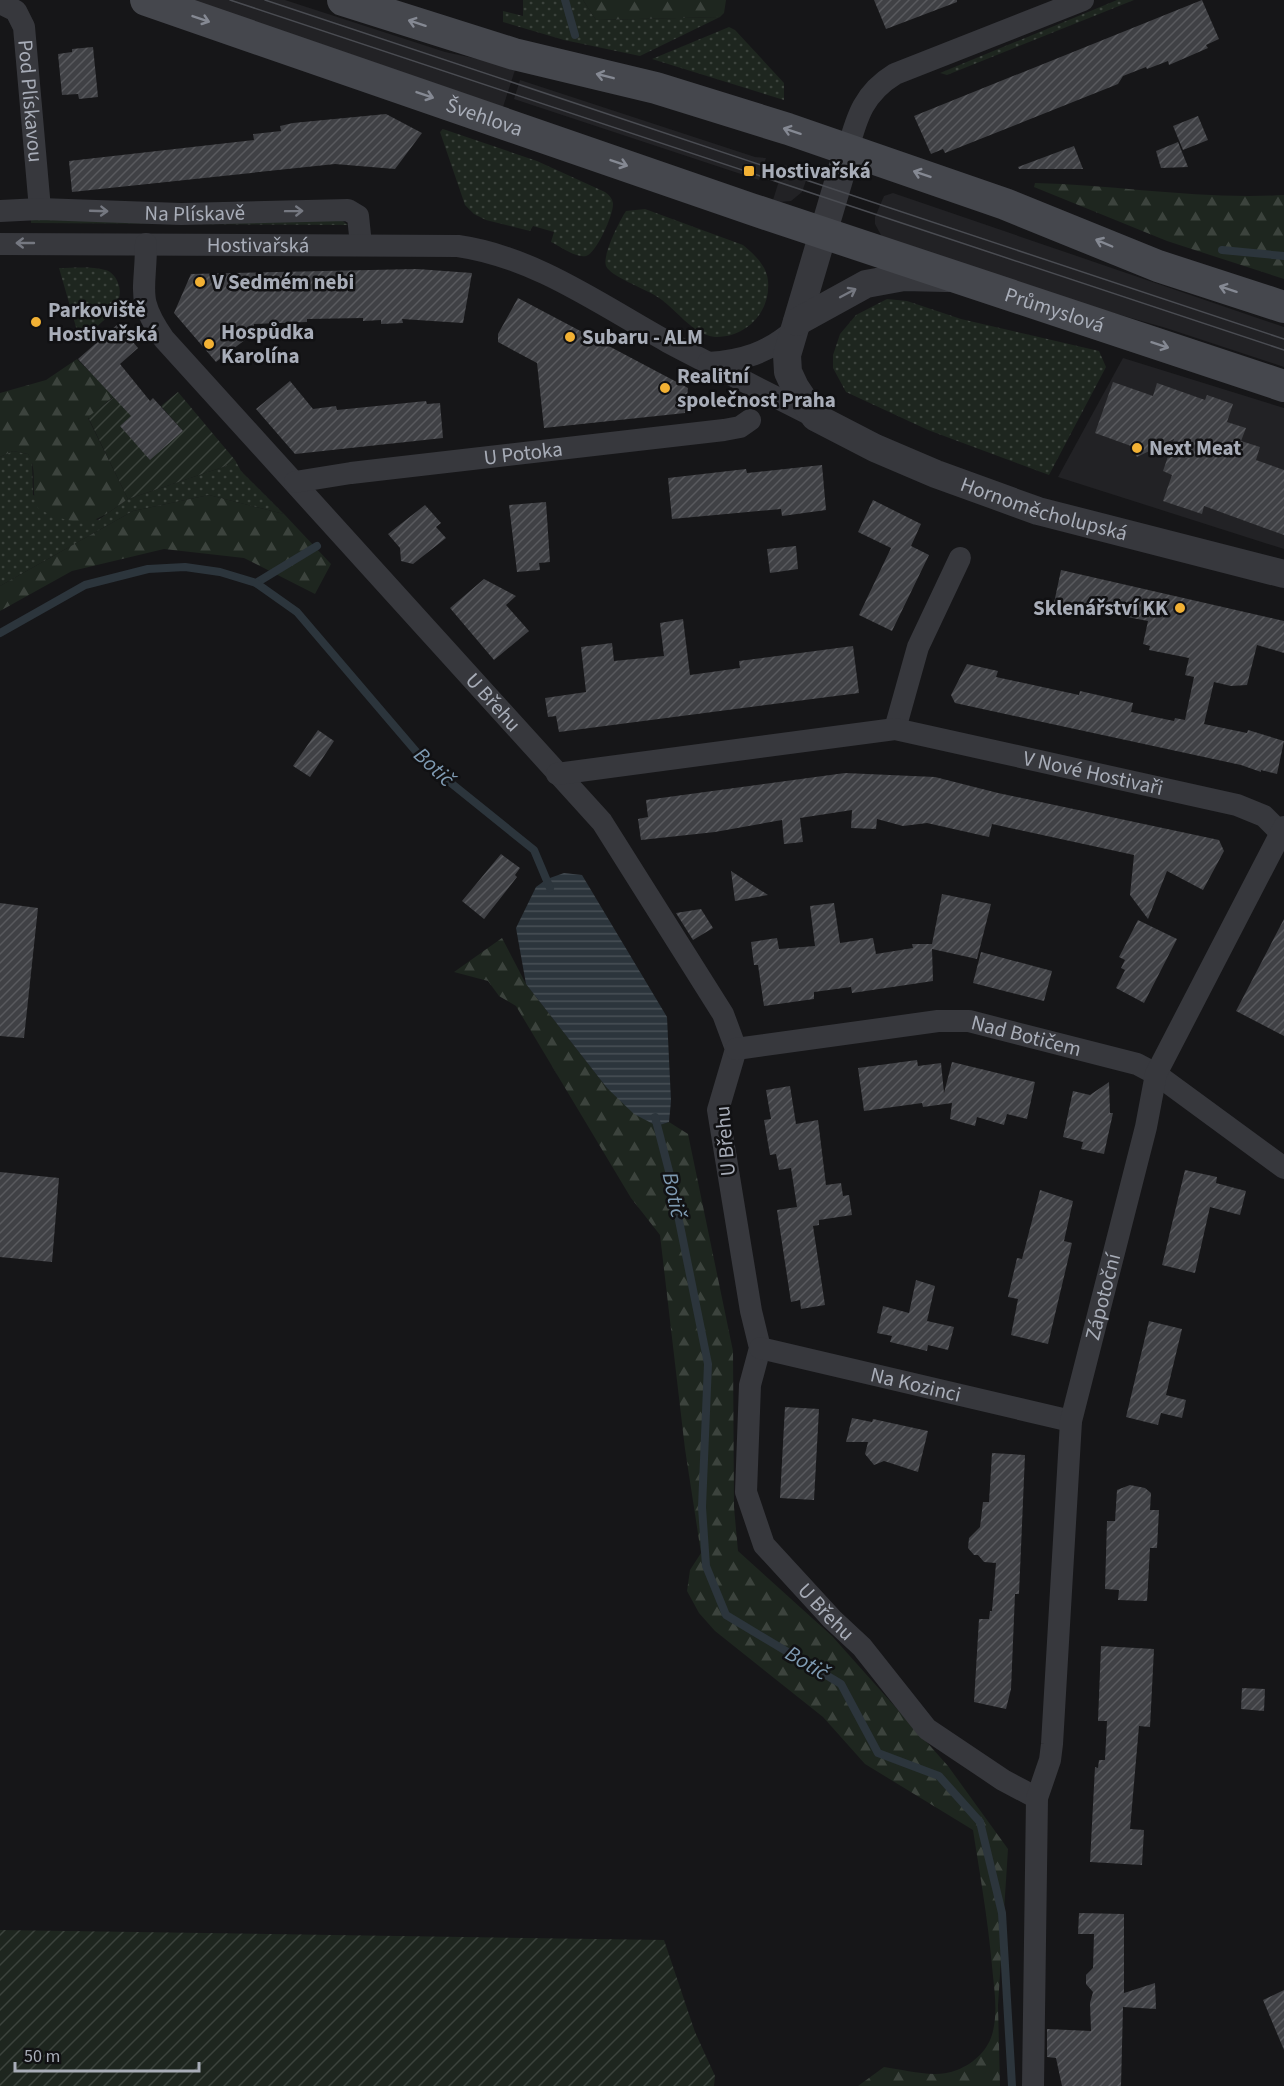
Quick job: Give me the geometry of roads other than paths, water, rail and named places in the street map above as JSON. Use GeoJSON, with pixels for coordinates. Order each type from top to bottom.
{"type":"FeatureCollection","features":[{"type":"Feature","properties":{"kind":"main road","name":"Švehlova"},"geometry":{"type":"LineString","coordinates":[[146,0],[825,232]]}},
{"type":"Feature","properties":{"kind":"main road"},"geometry":{"type":"LineString","coordinates":[[343,0],[514,54],[656,88],[848,149],[1026,211],[1158,266],[1284,307]]}},
{"type":"Feature","properties":{"kind":"main road","name":"Průmyslová"},"geometry":{"type":"LineString","coordinates":[[825,232],[1284,386]]}},
{"type":"Feature","properties":{"kind":"street"},"geometry":{"type":"LineString","coordinates":[[815,417],[788,372],[787,355],[864,101],[880,83],[894,74],[1083,0]]}},
{"type":"Feature","properties":{"kind":"street","name":"Pod Plískavou"},"geometry":{"type":"LineString","coordinates":[[0,3],[16,11],[24,27],[40,208]]}},
{"type":"Feature","properties":{"kind":"street","name":"Na Plískavě"},"geometry":{"type":"LineString","coordinates":[[0,211],[40,208],[181,214],[348,210],[358,216],[361,245]]}},
{"type":"Feature","properties":{"kind":"street","name":"Hostivařská"},"geometry":{"type":"LineString","coordinates":[[0,244],[458,246],[488,250],[518,261],[578,290]]}},
{"type":"Feature","properties":{"kind":"street","name":"U Břehu"},"geometry":{"type":"LineString","coordinates":[[146,244],[143,294],[147,314],[164,339],[602,822],[723,1014],[736,1049],[718,1110],[738,1242],[760,1348],[750,1385],[746,1492],[764,1545],[832,1619],[862,1647],[927,1729],[1004,1780],[1037,1798]]}},
{"type":"Feature","properties":{"kind":"street"},"geometry":{"type":"LineString","coordinates":[[708,363],[745,359],[763,353],[795,326],[866,284],[883,279],[924,277],[969,282]]}},
{"type":"Feature","properties":{"kind":"street","name":"Hornoměcholupská"},"geometry":{"type":"LineString","coordinates":[[578,290],[708,363],[875,448],[1010,502],[1073,521],[1284,574]]}},
{"type":"Feature","properties":{"kind":"street","name":"U Potoka"},"geometry":{"type":"LineString","coordinates":[[295,482],[351,473],[724,430],[740,427],[750,420]]}},
{"type":"Feature","properties":{"kind":"street"},"geometry":{"type":"LineString","coordinates":[[895,729],[918,647],[960,558]]}},
{"type":"Feature","properties":{"kind":"street","name":"V Nové Hostivaři"},"geometry":{"type":"LineString","coordinates":[[557,774],[895,729],[1237,805],[1264,816],[1283,832]]}},
{"type":"Feature","properties":{"kind":"street","name":"Zápotoční"},"geometry":{"type":"LineString","coordinates":[[1037,1798],[1050,1760],[1052,1744],[1071,1421],[1146,1128],[1156,1074],[1283,832]]}},
{"type":"Feature","properties":{"kind":"street","name":"Nad Botičem"},"geometry":{"type":"LineString","coordinates":[[736,1049],[938,1021],[969,1022],[1137,1064],[1156,1074],[1284,1168]]}},
{"type":"Feature","properties":{"kind":"street","name":"Na Kozinci"},"geometry":{"type":"LineString","coordinates":[[760,1348],[1071,1421]]}},
{"type":"Feature","properties":{"kind":"street"},"geometry":{"type":"LineString","coordinates":[[1033,2086],[1037,1798]]}},
{"type":"Feature","properties":{"kind":"waterway"},"geometry":{"type":"LineString","coordinates":[[565,0],[575,35]]}},
{"type":"Feature","properties":{"kind":"waterway"},"geometry":{"type":"LineString","coordinates":[[1222,250],[1284,256]]}},
{"type":"Feature","properties":{"kind":"waterway"},"geometry":{"type":"LineString","coordinates":[[256,583],[317,546]]}},
{"type":"Feature","properties":{"kind":"waterway","name":"Botič"},"geometry":{"type":"LineString","coordinates":[[0,633],[85,585],[148,569],[185,567],[220,572],[256,583],[297,612],[426,763],[534,850],[550,888]]}},
{"type":"Feature","properties":{"kind":"waterway","name":"Botič"},"geometry":{"type":"LineString","coordinates":[[655,1117],[669,1171],[708,1364],[702,1507],[706,1566],[726,1615],[841,1684],[878,1753],[939,1776],[980,1822],[1002,1913],[1012,2086]]}},
{"type":"Feature","properties":{"kind":"tram line"},"geometry":{"type":"LineString","coordinates":[[230,0],[1284,350]]}},
{"type":"Feature","properties":{"kind":"tram line"},"geometry":{"type":"LineString","coordinates":[[265,0],[1284,339]]}},
{"type":"Feature","properties":{"kind":"place","name":"Hostivařská"},"geometry":{"type":"Point","coordinates":[749,171]}},
{"type":"Feature","properties":{"kind":"place","name":"V Sedmém nebi"},"geometry":{"type":"Point","coordinates":[200,282]}},
{"type":"Feature","properties":{"kind":"place","name":"Parkoviště Hostivařská"},"geometry":{"type":"Point","coordinates":[36,322]}},
{"type":"Feature","properties":{"kind":"place","name":"Subaru - ALM"},"geometry":{"type":"Point","coordinates":[570,337]}},
{"type":"Feature","properties":{"kind":"place","name":"Hospůdka Karolína"},"geometry":{"type":"Point","coordinates":[209,344]}},
{"type":"Feature","properties":{"kind":"place","name":"Realitní společnost Praha"},"geometry":{"type":"Point","coordinates":[665,388]}},
{"type":"Feature","properties":{"kind":"place","name":"Next Meat"},"geometry":{"type":"Point","coordinates":[1137,448]}},
{"type":"Feature","properties":{"kind":"place","name":"Sklenářství KK"},"geometry":{"type":"Point","coordinates":[1180,608]}}]}
